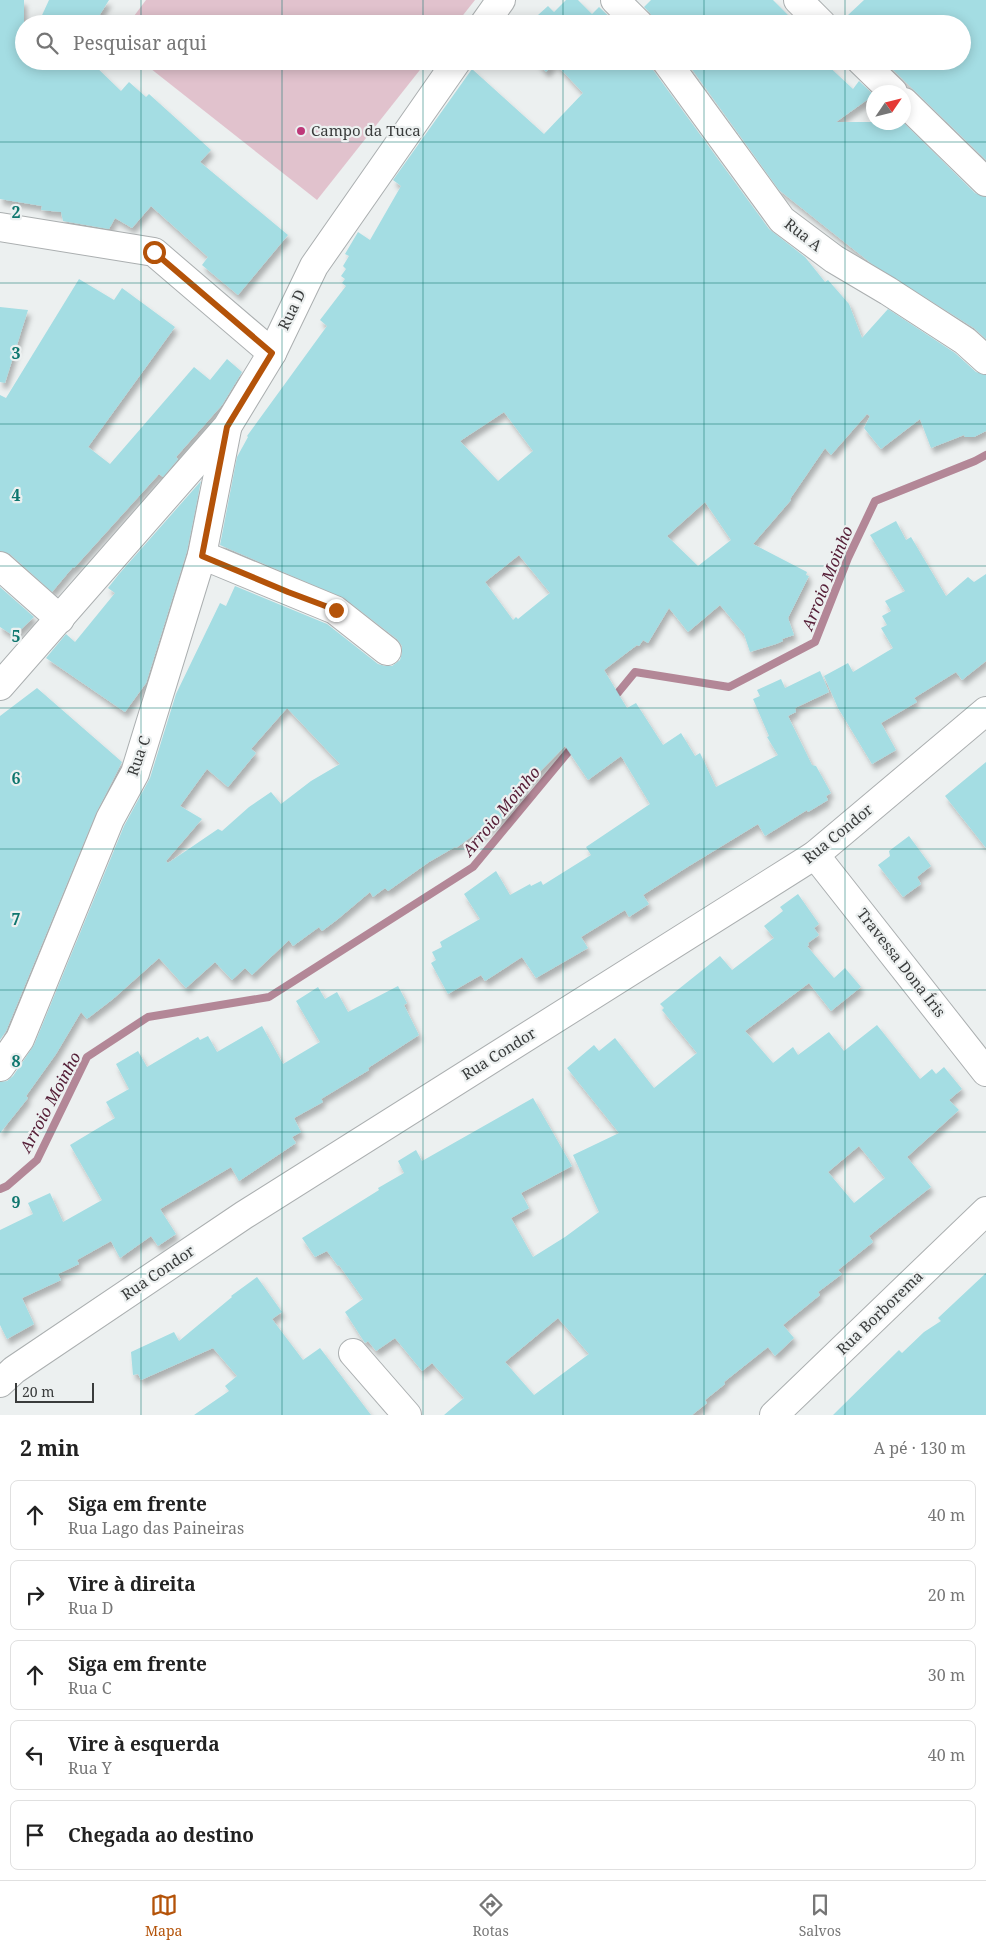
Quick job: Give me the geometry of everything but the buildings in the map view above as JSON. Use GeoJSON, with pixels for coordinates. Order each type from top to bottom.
{"type":"FeatureCollection","features":[{"type":"Feature","properties":{"kind":"street"},"geometry":{"type":"LineString","coordinates":[[490,15],[501,0]]}},
{"type":"Feature","properties":{"kind":"street"},"geometry":{"type":"LineString","coordinates":[[615,0],[630,15]]}},
{"type":"Feature","properties":{"kind":"street"},"geometry":{"type":"LineString","coordinates":[[798,0],[813,15]]}},
{"type":"Feature","properties":{"kind":"street","name":"Rua D"},"geometry":{"type":"LineString","coordinates":[[0,686],[227,427],[272,353],[314,266],[451,70]]}},
{"type":"Feature","properties":{"kind":"street","name":"Rua A"},"geometry":{"type":"LineString","coordinates":[[673,70],[782,220],[834,259],[888,291],[965,341],[986,360]]}},
{"type":"Feature","properties":{"kind":"street"},"geometry":{"type":"LineString","coordinates":[[870,70],[886,85]]}},
{"type":"Feature","properties":{"kind":"street"},"geometry":{"type":"LineString","coordinates":[[911,109],[986,182]]}},
{"type":"Feature","properties":{"kind":"street"},"geometry":{"type":"LineString","coordinates":[[0,227],[154,252],[272,353]]}},
{"type":"Feature","properties":{"kind":"street","name":"Rua C"},"geometry":{"type":"LineString","coordinates":[[0,1068],[20,1039],[110,819],[135,772],[202,556],[227,427]]}},
{"type":"Feature","properties":{"kind":"street"},"geometry":{"type":"LineString","coordinates":[[202,556],[336,610],[387,651]]}},
{"type":"Feature","properties":{"kind":"street"},"geometry":{"type":"LineString","coordinates":[[0,566],[60,619]]}},
{"type":"Feature","properties":{"kind":"street","name":"Rua Condor"},"geometry":{"type":"LineString","coordinates":[[0,1383],[14,1370],[244,1215],[815,855],[986,711]]}},
{"type":"Feature","properties":{"kind":"street","name":"Travessa Dona Íris"},"geometry":{"type":"LineString","coordinates":[[815,855],[986,1072]]}},
{"type":"Feature","properties":{"kind":"street","name":"Rua Borborema"},"geometry":{"type":"LineString","coordinates":[[774,1415],[986,1211]]}},
{"type":"Feature","properties":{"kind":"street"},"geometry":{"type":"LineString","coordinates":[[352,1353],[398,1412]]}},
{"type":"Feature","properties":{"kind":"shaded area"},"geometry":{"type":"Polygon","coordinates":[[[146,0],[475,0],[463,15],[135,15],[146,0]]]}},
{"type":"Feature","properties":{"kind":"shaded area","name":"Campo da Tuca"},"geometry":{"type":"Polygon","coordinates":[[[152,70],[420,70],[317,200],[152,70]]]}},
{"type":"Feature","properties":{"kind":"waterway","name":"Arroio Moinho"},"geometry":{"type":"LineString","coordinates":[[612,700],[635,672],[729,687],[815,642],[848,558],[875,501],[986,455]]}},
{"type":"Feature","properties":{"kind":"waterway","name":"Arroio Moinho"},"geometry":{"type":"LineString","coordinates":[[0,1189],[7,1186],[37,1160],[87,1057],[148,1017],[269,997],[473,867],[574,745]]}},
{"type":"Feature","properties":{"kind":"place","name":"Campo da Tuca"},"geometry":{"type":"Point","coordinates":[301,131]}},
{"type":"Feature","properties":{"kind":"route"},"geometry":{"type":"LineString","coordinates":[[154,252],[272,353],[227,427],[202,556],[336,610]]}}]}
